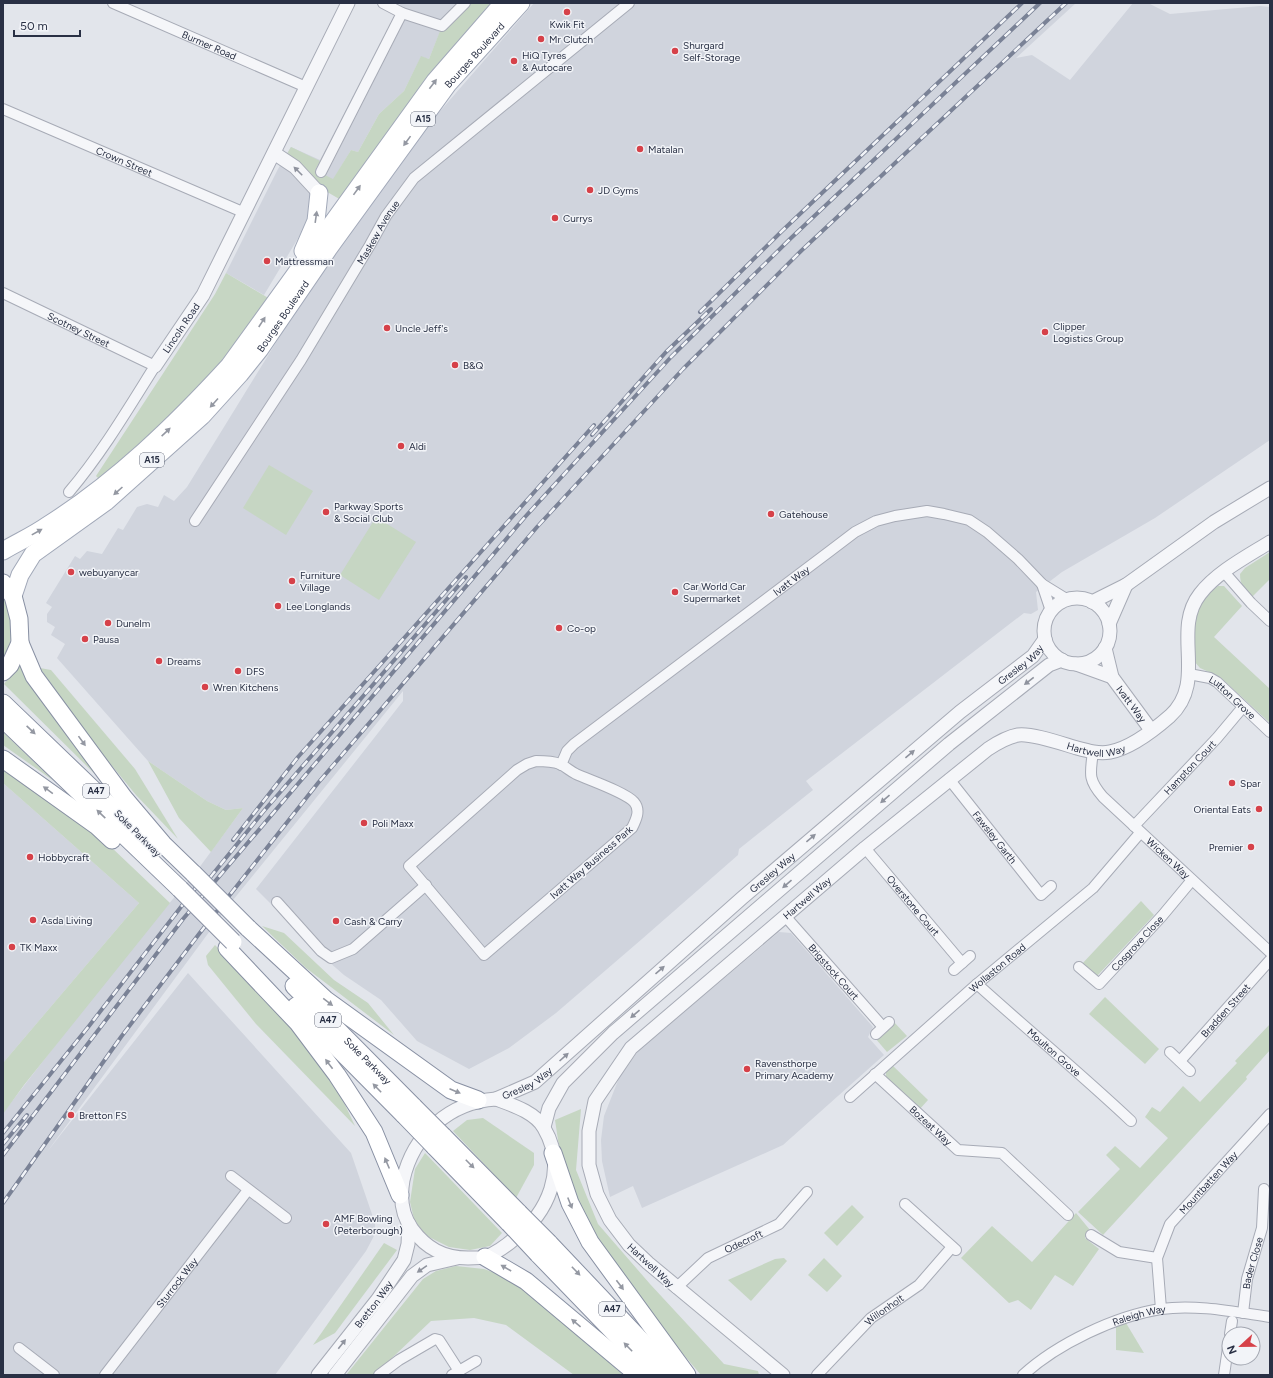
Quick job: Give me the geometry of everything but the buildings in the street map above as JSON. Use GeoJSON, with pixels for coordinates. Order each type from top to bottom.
{"type":"FeatureCollection","features":[{"type":"Feature","properties":{"kind":"main road","name":"Bourges Boulevard"},"geometry":{"type":"LineString","coordinates":[[254,345],[275,302],[435,81],[503,3]]}},
{"type":"Feature","properties":{"kind":"main road","name":"Bourges Boulevard"},"geometry":{"type":"LineString","coordinates":[[8,589],[20,575],[33,554],[107,501],[202,416],[234,370],[334,242],[448,84],[521,3]]}},
{"type":"Feature","properties":{"kind":"main road"},"geometry":{"type":"LineString","coordinates":[[319,193],[324,198],[334,216],[334,242]]}},
{"type":"Feature","properties":{"kind":"main road"},"geometry":{"type":"LineString","coordinates":[[275,302],[308,244],[316,221],[319,193]]}},
{"type":"Feature","properties":{"kind":"main road","name":"Bourges Boulevard"},"geometry":{"type":"LineString","coordinates":[[3,551],[48,525],[97,491],[150,446],[234,370]]}},
{"type":"Feature","properties":{"kind":"main road"},"geometry":{"type":"LineString","coordinates":[[8,589],[19,619],[20,643],[34,676],[120,793],[163,844],[184,885],[237,938],[326,1000],[450,1090],[478,1100]]}},
{"type":"Feature","properties":{"kind":"main road"},"geometry":{"type":"LineString","coordinates":[[3,672],[10,665],[20,643]]}},
{"type":"Feature","properties":{"kind":"main road","name":"Soke Parkway"},"geometry":{"type":"LineString","coordinates":[[3,704],[93,787],[184,885]]}},
{"type":"Feature","properties":{"kind":"main road","name":"Soke Parkway"},"geometry":{"type":"LineString","coordinates":[[3,719],[184,885]]}},
{"type":"Feature","properties":{"kind":"main road"},"geometry":{"type":"LineString","coordinates":[[3,759],[97,826],[184,885],[237,938],[337,1075],[374,1132],[400,1195]]}},
{"type":"Feature","properties":{"kind":"main road","name":"Soke Parkway"},"geometry":{"type":"LineString","coordinates":[[237,938],[514,1218],[674,1375]]}},
{"type":"Feature","properties":{"kind":"main road","name":"A47"},"geometry":{"type":"LineString","coordinates":[[553,1153],[570,1203],[590,1242],[687,1375]]}},
{"type":"Feature","properties":{"kind":"main road","name":"Soke Parkway"},"geometry":{"type":"LineString","coordinates":[[544,1248],[655,1375]]}},
{"type":"Feature","properties":{"kind":"main road"},"geometry":{"type":"LineString","coordinates":[[485,1257],[526,1281],[638,1375]]}},
{"type":"Feature","properties":{"kind":"street","name":"Burmer Road"},"geometry":{"type":"LineString","coordinates":[[113,3],[306,87]]}},
{"type":"Feature","properties":{"kind":"street","name":"Lincoln Road"},"geometry":{"type":"LineString","coordinates":[[69,492],[87,472],[155,366],[203,295],[245,214],[348,3]]}},
{"type":"Feature","properties":{"kind":"street"},"geometry":{"type":"LineString","coordinates":[[383,3],[402,13],[442,26],[465,3]]}},
{"type":"Feature","properties":{"kind":"street","name":"Maskew Avenue"},"geometry":{"type":"LineString","coordinates":[[195,521],[301,360],[386,216],[414,178],[629,3]]}},
{"type":"Feature","properties":{"kind":"street"},"geometry":{"type":"LineString","coordinates":[[321,172],[402,13]]}},
{"type":"Feature","properties":{"kind":"street","name":"Crown Street"},"geometry":{"type":"LineString","coordinates":[[3,109],[245,214]]}},
{"type":"Feature","properties":{"kind":"street"},"geometry":{"type":"LineString","coordinates":[[274,153],[295,167],[319,193]]}},
{"type":"Feature","properties":{"kind":"street","name":"Scotney Street"},"geometry":{"type":"LineString","coordinates":[[3,293],[155,366]]}},
{"type":"Feature","properties":{"kind":"street"},"geometry":{"type":"LineString","coordinates":[[1092,602],[1126,585],[1214,522],[1270,488]]}},
{"type":"Feature","properties":{"kind":"street","name":"Ivatt Way"},"geometry":{"type":"LineString","coordinates":[[561,765],[567,750],[574,744],[836,546],[855,532],[876,521],[895,516],[927,511],[968,520],[987,532],[1018,558],[1042,584],[1068,600]]}},
{"type":"Feature","properties":{"kind":"street","name":"Hartwell Way"},"geometry":{"type":"LineString","coordinates":[[783,1375],[676,1288],[629,1245],[610,1220],[597,1194],[589,1165],[589,1131],[596,1101],[631,1048],[865,848],[988,749],[1003,740],[1019,735],[1046,739],[1093,752],[1110,752],[1130,744],[1151,730],[1178,708],[1188,686],[1189,614],[1199,594],[1224,572],[1270,542]]}},
{"type":"Feature","properties":{"kind":"street"},"geometry":{"type":"LineString","coordinates":[[1224,572],[1250,603],[1270,621]]}},
{"type":"Feature","properties":{"kind":"street","name":"Ivatt Way"},"geometry":{"type":"LineString","coordinates":[[1042,584],[1051,611]]}},
{"type":"Feature","properties":{"kind":"street"},"geometry":{"type":"LineString","coordinates":[[1109,624],[1126,585]]}},
{"type":"Feature","properties":{"kind":"street"},"geometry":{"type":"LineString","coordinates":[[1084,599],[1092,602],[1106,615],[1110,632],[1105,648],[1092,660],[1075,664],[1062,660],[1053,653],[1045,639],[1046,620],[1051,611],[1058,604],[1068,600],[1084,599]]}},
{"type":"Feature","properties":{"kind":"street","name":"Gresley Way"},"geometry":{"type":"LineString","coordinates":[[496,1099],[535,1082],[763,879],[960,712],[1033,656],[1045,639]]}},
{"type":"Feature","properties":{"kind":"street","name":"Ivatt Way"},"geometry":{"type":"LineString","coordinates":[[1105,648],[1112,677],[1151,730]]}},
{"type":"Feature","properties":{"kind":"street","name":"Gresley Way"},"geometry":{"type":"LineString","coordinates":[[544,1127],[549,1108],[563,1083],[613,1033],[949,744],[1049,665],[1062,660]]}},
{"type":"Feature","properties":{"kind":"street","name":"Ivatt Way"},"geometry":{"type":"LineString","coordinates":[[1075,664],[1112,677]]}},
{"type":"Feature","properties":{"kind":"street","name":"Lutton Grove"},"geometry":{"type":"LineString","coordinates":[[1189,674],[1210,678],[1270,732]]}},
{"type":"Feature","properties":{"kind":"street","name":"Hampton Court"},"geometry":{"type":"LineString","coordinates":[[1137,830],[1243,707]]}},
{"type":"Feature","properties":{"kind":"street","name":"Wicken Way"},"geometry":{"type":"LineString","coordinates":[[1093,752],[1090,775],[1093,786],[1137,830],[1270,952]]}},
{"type":"Feature","properties":{"kind":"street","name":"Ivatt Way Business Park"},"geometry":{"type":"LineString","coordinates":[[536,761],[547,761],[561,765],[634,802],[637,810],[637,819],[632,828],[484,955],[426,885],[409,866],[517,770],[527,764],[536,761]]}},
{"type":"Feature","properties":{"kind":"street","name":"Fawsley Garth"},"geometry":{"type":"LineString","coordinates":[[949,779],[1038,898],[1051,886]]}},
{"type":"Feature","properties":{"kind":"street","name":"Wollaston Road"},"geometry":{"type":"LineString","coordinates":[[850,1097],[977,984],[1093,888],[1137,830]]}},
{"type":"Feature","properties":{"kind":"street","name":"Overstone Court"},"geometry":{"type":"LineString","coordinates":[[865,848],[966,960],[954,970]]}},
{"type":"Feature","properties":{"kind":"street","name":"Cosgrove Close"},"geometry":{"type":"LineString","coordinates":[[1079,967],[1099,984],[1162,916],[1192,880]]}},
{"type":"Feature","properties":{"kind":"street"},"geometry":{"type":"LineString","coordinates":[[277,902],[321,951],[331,958],[353,949],[426,885]]}},
{"type":"Feature","properties":{"kind":"street","name":"Brigstock Court"},"geometry":{"type":"LineString","coordinates":[[785,916],[883,1028]]}},
{"type":"Feature","properties":{"kind":"street","name":"Bradden Street"},"geometry":{"type":"LineString","coordinates":[[1180,1061],[1270,960]]}},
{"type":"Feature","properties":{"kind":"street","name":"Moulton Grove"},"geometry":{"type":"LineString","coordinates":[[977,984],[1059,1058],[1084,1076],[1131,1121]]}},
{"type":"Feature","properties":{"kind":"street"},"geometry":{"type":"LineString","coordinates":[[1170,1052],[1190,1071]]}},
{"type":"Feature","properties":{"kind":"street","name":"Bozeat Way"},"geometry":{"type":"LineString","coordinates":[[875,1074],[958,1150],[1002,1153],[1068,1215]]}},
{"type":"Feature","properties":{"kind":"street"},"geometry":{"type":"LineString","coordinates":[[496,1099],[518,1107],[544,1127],[553,1153],[555,1168],[553,1185],[540,1213],[519,1236],[504,1247],[485,1257],[458,1258],[438,1253],[421,1241],[409,1224],[400,1195],[407,1164],[418,1143],[436,1123],[455,1110],[478,1100],[496,1099]]}},
{"type":"Feature","properties":{"kind":"street","name":"Mountbatten Way"},"geometry":{"type":"LineString","coordinates":[[1161,1309],[1157,1258],[1170,1224],[1270,1114]]}},
{"type":"Feature","properties":{"kind":"street"},"geometry":{"type":"LineString","coordinates":[[231,1176],[286,1218]]}},
{"type":"Feature","properties":{"kind":"street","name":"Bader Close"},"geometry":{"type":"LineString","coordinates":[[1243,1313],[1247,1279],[1262,1228],[1264,1189]]}},
{"type":"Feature","properties":{"kind":"street","name":"Sturrock Way"},"geometry":{"type":"LineString","coordinates":[[105,1375],[248,1190]]}},
{"type":"Feature","properties":{"kind":"street","name":"Odecroft"},"geometry":{"type":"LineString","coordinates":[[676,1288],[708,1258],[779,1224],[807,1192]]}},
{"type":"Feature","properties":{"kind":"street","name":"Willonholt"},"geometry":{"type":"LineString","coordinates":[[817,1375],[871,1318],[919,1285],[954,1248],[904,1204]]}},
{"type":"Feature","properties":{"kind":"street","name":"Bretton Way"},"geometry":{"type":"LineString","coordinates":[[318,1375],[378,1299],[404,1260],[408,1244],[409,1224]]}},
{"type":"Feature","properties":{"kind":"street"},"geometry":{"type":"LineString","coordinates":[[1092,1236],[1118,1252],[1157,1258]]}},
{"type":"Feature","properties":{"kind":"street","name":"Bretton Way"},"geometry":{"type":"LineString","coordinates":[[335,1375],[412,1276],[427,1265],[458,1258]]}},
{"type":"Feature","properties":{"kind":"street","name":"Raleigh Way"},"geometry":{"type":"LineString","coordinates":[[1023,1375],[1031,1367],[1073,1341],[1118,1320],[1161,1309],[1202,1308],[1270,1316]]}},
{"type":"Feature","properties":{"kind":"street"},"geometry":{"type":"LineString","coordinates":[[1231,1326],[1232,1321]]}},
{"type":"Feature","properties":{"kind":"street"},"geometry":{"type":"LineString","coordinates":[[380,1375],[433,1335],[439,1340],[455,1373],[476,1361]]}},
{"type":"Feature","properties":{"kind":"street"},"geometry":{"type":"LineString","coordinates":[[19,1348],[54,1375]]}},
{"type":"Feature","properties":{"kind":"shaded area"},"geometry":{"type":"Polygon","coordinates":[[[401,3],[472,3],[449,27],[440,32],[429,59],[421,57],[404,91],[379,114],[358,152],[351,150],[264,295],[226,273],[278,169],[291,147],[320,160],[401,3]]]}},
{"type":"Feature","properties":{"kind":"shaded area"},"geometry":{"type":"Polygon","coordinates":[[[534,3],[1076,3],[1016,58],[1032,55],[1070,80],[1133,3],[1148,3],[1170,14],[1260,6],[1270,7],[1270,440],[1155,518],[1062,572],[1036,592],[1038,610],[1031,614],[1024,613],[806,781],[813,790],[739,849],[738,855],[556,1013],[509,1048],[469,1069],[417,1041],[381,1000],[344,975],[328,961],[256,889],[403,701],[403,691],[229,905],[47,1152],[188,973],[351,1153],[375,1223],[375,1234],[366,1251],[275,1375],[3,1375],[3,1113],[125,955],[196,872],[243,808],[226,810],[207,801],[148,761],[57,658],[65,644],[51,635],[55,627],[47,622],[47,614],[52,607],[46,603],[75,556],[80,559],[87,551],[102,554],[118,528],[123,530],[137,507],[147,504],[158,507],[164,495],[174,501],[187,487],[325,263],[409,147],[534,3]]]}},
{"type":"Feature","properties":{"kind":"shaded area"},"geometry":{"type":"Polygon","coordinates":[[[3,783],[139,903],[3,1063],[3,783]]]}},
{"type":"Feature","properties":{"kind":"shaded area","name":"Ravensthorpe Primary Academy"},"geometry":{"type":"Polygon","coordinates":[[[779,932],[791,933],[873,1027],[868,1037],[884,1055],[783,1145],[642,1208],[633,1186],[610,1197],[602,1161],[601,1140],[604,1116],[619,1078],[639,1050],[779,932]]]}},
{"type":"Feature","properties":{"kind":"green space"},"geometry":{"type":"Polygon","coordinates":[[[472,3],[495,3],[341,200],[317,186],[285,157],[291,147],[320,161],[315,170],[333,179],[351,150],[358,152],[379,114],[404,91],[421,56],[429,59],[440,31],[449,27],[472,3]]]}},
{"type":"Feature","properties":{"kind":"green space"},"geometry":{"type":"Polygon","coordinates":[[[226,273],[270,299],[246,337],[228,353],[196,392],[155,435],[134,448],[100,480],[96,476],[215,294],[226,273]]]}},
{"type":"Feature","properties":{"kind":"green space"},"geometry":{"type":"Polygon","coordinates":[[[269,465],[313,491],[286,535],[243,508],[269,465]]]}},
{"type":"Feature","properties":{"kind":"green space"},"geometry":{"type":"Polygon","coordinates":[[[376,517],[416,542],[379,600],[340,575],[376,517]]]}},
{"type":"Feature","properties":{"kind":"green space"},"geometry":{"type":"Polygon","coordinates":[[[1270,552],[1270,579],[1252,597],[1243,587],[1240,574],[1245,568],[1270,552]]]}},
{"type":"Feature","properties":{"kind":"green space"},"geometry":{"type":"Polygon","coordinates":[[[1218,586],[1224,586],[1242,606],[1214,637],[1270,689],[1270,723],[1220,677],[1200,668],[1194,661],[1194,629],[1198,610],[1202,602],[1218,586]]]}},
{"type":"Feature","properties":{"kind":"green space"},"geometry":{"type":"Polygon","coordinates":[[[3,594],[10,610],[12,627],[10,644],[3,660],[3,594]]]}},
{"type":"Feature","properties":{"kind":"green space"},"geometry":{"type":"Polygon","coordinates":[[[20,663],[106,785],[4,684],[20,663]]]}},
{"type":"Feature","properties":{"kind":"green space"},"geometry":{"type":"Polygon","coordinates":[[[40,668],[51,670],[135,769],[178,839],[136,795],[94,744],[40,668]]]}},
{"type":"Feature","properties":{"kind":"green space"},"geometry":{"type":"Polygon","coordinates":[[[3,732],[54,781],[3,745],[3,732]]]}},
{"type":"Feature","properties":{"kind":"green space"},"geometry":{"type":"Polygon","coordinates":[[[148,761],[207,801],[226,810],[243,808],[211,852],[179,818],[148,761]]]}},
{"type":"Feature","properties":{"kind":"green space"},"geometry":{"type":"Polygon","coordinates":[[[3,765],[91,828],[170,903],[24,1085],[3,1114],[3,1063],[139,903],[3,783],[3,765]]]}},
{"type":"Feature","properties":{"kind":"green space"},"geometry":{"type":"Polygon","coordinates":[[[1141,901],[1154,915],[1098,975],[1093,976],[1081,965],[1141,901]]]}},
{"type":"Feature","properties":{"kind":"green space"},"geometry":{"type":"Polygon","coordinates":[[[262,926],[284,933],[334,980],[368,1003],[394,1035],[306,968],[262,926]]]}},
{"type":"Feature","properties":{"kind":"green space"},"geometry":{"type":"Polygon","coordinates":[[[215,945],[290,1023],[339,1092],[355,1126],[256,1024],[208,965],[206,956],[215,945]]]}},
{"type":"Feature","properties":{"kind":"green space"},"geometry":{"type":"Polygon","coordinates":[[[1105,997],[1159,1049],[1145,1064],[1089,1014],[1105,997]]]}},
{"type":"Feature","properties":{"kind":"green space"},"geometry":{"type":"Polygon","coordinates":[[[893,1021],[907,1036],[887,1052],[875,1038],[893,1021]]]}},
{"type":"Feature","properties":{"kind":"green space"},"geometry":{"type":"Polygon","coordinates":[[[1270,1024],[1270,1050],[1246,1077],[1247,1079],[1103,1235],[1078,1212],[1120,1169],[1106,1155],[1115,1146],[1140,1168],[1168,1138],[1145,1117],[1152,1107],[1160,1112],[1183,1086],[1200,1102],[1237,1063],[1235,1061],[1270,1024]]]}},
{"type":"Feature","properties":{"kind":"green space"},"geometry":{"type":"Polygon","coordinates":[[[891,1064],[928,1100],[918,1111],[886,1078],[886,1072],[891,1064]]]}},
{"type":"Feature","properties":{"kind":"green space"},"geometry":{"type":"Polygon","coordinates":[[[581,1109],[576,1170],[598,1224],[650,1284],[724,1364],[758,1371],[759,1375],[701,1375],[654,1320],[599,1249],[563,1173],[555,1120],[581,1109]]]}},
{"type":"Feature","properties":{"kind":"green space"},"geometry":{"type":"Polygon","coordinates":[[[483,1118],[534,1153],[534,1165],[516,1198],[453,1131],[467,1120],[483,1118]]]}},
{"type":"Feature","properties":{"kind":"green space"},"geometry":{"type":"Polygon","coordinates":[[[425,1153],[502,1233],[490,1246],[470,1250],[449,1247],[425,1235],[414,1219],[410,1202],[415,1169],[425,1153]]]}},
{"type":"Feature","properties":{"kind":"green space"},"geometry":{"type":"Polygon","coordinates":[[[852,1205],[864,1217],[837,1246],[824,1233],[852,1205]]]}},
{"type":"Feature","properties":{"kind":"green space"},"geometry":{"type":"Polygon","coordinates":[[[1076,1213],[1090,1230],[1085,1238],[1099,1249],[1073,1286],[1055,1275],[1031,1310],[1018,1300],[1009,1303],[961,1258],[992,1226],[1032,1262],[1076,1213]]]}},
{"type":"Feature","properties":{"kind":"green space"},"geometry":{"type":"Polygon","coordinates":[[[384,1243],[397,1250],[335,1333],[313,1345],[384,1243]]]}},
{"type":"Feature","properties":{"kind":"green space"},"geometry":{"type":"Polygon","coordinates":[[[784,1258],[787,1261],[751,1301],[728,1280],[775,1259],[784,1258]]]}},
{"type":"Feature","properties":{"kind":"green space"},"geometry":{"type":"Polygon","coordinates":[[[824,1258],[842,1276],[827,1292],[808,1275],[824,1258]]]}},
{"type":"Feature","properties":{"kind":"green space"},"geometry":{"type":"Polygon","coordinates":[[[456,1266],[484,1269],[521,1282],[623,1375],[574,1375],[506,1325],[474,1318],[431,1321],[374,1375],[346,1375],[423,1279],[436,1271],[456,1266]]]}},
{"type":"Feature","properties":{"kind":"green space"},"geometry":{"type":"Polygon","coordinates":[[[1126,1323],[1144,1353],[1116,1350],[1116,1326],[1126,1323]]]}},
{"type":"Feature","properties":{"kind":"railway"},"geometry":{"type":"LineString","coordinates":[[700,312],[782,231],[1022,3]]}},
{"type":"Feature","properties":{"kind":"railway"},"geometry":{"type":"LineString","coordinates":[[3,1155],[183,919],[525,517],[671,357],[790,239],[1040,3]]}},
{"type":"Feature","properties":{"kind":"railway"},"geometry":{"type":"LineString","coordinates":[[3,1203],[121,1037],[199,934],[318,783],[537,527],[683,369],[801,251],[1066,3]]}},
{"type":"Feature","properties":{"kind":"railway"},"geometry":{"type":"LineString","coordinates":[[592,435],[666,352],[711,309]]}},
{"type":"Feature","properties":{"kind":"railway"},"geometry":{"type":"LineString","coordinates":[[233,840],[298,757],[594,425]]}},
{"type":"Feature","properties":{"kind":"railway"},"geometry":{"type":"LineString","coordinates":[[200,890],[263,812],[466,577]]}},
{"type":"Feature","properties":{"kind":"railway"},"geometry":{"type":"LineString","coordinates":[[3,1133],[89,1026],[201,881]]}},
{"type":"Feature","properties":{"kind":"railway"},"geometry":{"type":"LineString","coordinates":[[3,1144],[27,1115]]}},
{"type":"Feature","properties":{"kind":"place","name":"Kwik Fit"},"geometry":{"type":"Point","coordinates":[567,12]}},
{"type":"Feature","properties":{"kind":"place","name":"Mr Clutch"},"geometry":{"type":"Point","coordinates":[541,39]}},
{"type":"Feature","properties":{"kind":"place","name":"Shurgard Self-Storage"},"geometry":{"type":"Point","coordinates":[675,51]}},
{"type":"Feature","properties":{"kind":"place","name":"HiQ Tyres & Autocare"},"geometry":{"type":"Point","coordinates":[514,61]}},
{"type":"Feature","properties":{"kind":"place","name":"Matalan"},"geometry":{"type":"Point","coordinates":[640,149]}},
{"type":"Feature","properties":{"kind":"place","name":"JD Gyms"},"geometry":{"type":"Point","coordinates":[590,190]}},
{"type":"Feature","properties":{"kind":"place","name":"Currys"},"geometry":{"type":"Point","coordinates":[555,218]}},
{"type":"Feature","properties":{"kind":"place","name":"Mattressman"},"geometry":{"type":"Point","coordinates":[267,261]}},
{"type":"Feature","properties":{"kind":"place","name":"Uncle Jeff's"},"geometry":{"type":"Point","coordinates":[387,328]}},
{"type":"Feature","properties":{"kind":"place","name":"Clipper Logistics Group"},"geometry":{"type":"Point","coordinates":[1045,332]}},
{"type":"Feature","properties":{"kind":"place","name":"B&Q"},"geometry":{"type":"Point","coordinates":[455,365]}},
{"type":"Feature","properties":{"kind":"place","name":"Aldi"},"geometry":{"type":"Point","coordinates":[401,446]}},
{"type":"Feature","properties":{"kind":"place","name":"Parkway Sports & Social Club"},"geometry":{"type":"Point","coordinates":[326,512]}},
{"type":"Feature","properties":{"kind":"place","name":"Gatehouse"},"geometry":{"type":"Point","coordinates":[771,514]}},
{"type":"Feature","properties":{"kind":"place","name":"webuyanycar"},"geometry":{"type":"Point","coordinates":[71,572]}},
{"type":"Feature","properties":{"kind":"place","name":"Furniture Village"},"geometry":{"type":"Point","coordinates":[292,581]}},
{"type":"Feature","properties":{"kind":"place","name":"Car World Car Supermarket"},"geometry":{"type":"Point","coordinates":[675,592]}},
{"type":"Feature","properties":{"kind":"place","name":"Lee Longlands"},"geometry":{"type":"Point","coordinates":[278,606]}},
{"type":"Feature","properties":{"kind":"place","name":"Dunelm"},"geometry":{"type":"Point","coordinates":[108,623]}},
{"type":"Feature","properties":{"kind":"place","name":"Co-op"},"geometry":{"type":"Point","coordinates":[559,628]}},
{"type":"Feature","properties":{"kind":"place","name":"Pausa"},"geometry":{"type":"Point","coordinates":[85,639]}},
{"type":"Feature","properties":{"kind":"place","name":"Dreams"},"geometry":{"type":"Point","coordinates":[159,661]}},
{"type":"Feature","properties":{"kind":"place","name":"DFS"},"geometry":{"type":"Point","coordinates":[238,671]}},
{"type":"Feature","properties":{"kind":"place","name":"Wren Kitchens"},"geometry":{"type":"Point","coordinates":[205,687]}},
{"type":"Feature","properties":{"kind":"place","name":"Spar"},"geometry":{"type":"Point","coordinates":[1232,783]}},
{"type":"Feature","properties":{"kind":"place","name":"Oriental Eats"},"geometry":{"type":"Point","coordinates":[1259,809]}},
{"type":"Feature","properties":{"kind":"place","name":"Poli Maxx"},"geometry":{"type":"Point","coordinates":[364,823]}},
{"type":"Feature","properties":{"kind":"place","name":"Premier"},"geometry":{"type":"Point","coordinates":[1251,847]}},
{"type":"Feature","properties":{"kind":"place","name":"Hobbycraft"},"geometry":{"type":"Point","coordinates":[30,857]}},
{"type":"Feature","properties":{"kind":"place","name":"Asda Living"},"geometry":{"type":"Point","coordinates":[33,920]}},
{"type":"Feature","properties":{"kind":"place","name":"Cash & Carry"},"geometry":{"type":"Point","coordinates":[336,921]}},
{"type":"Feature","properties":{"kind":"place","name":"TK Maxx"},"geometry":{"type":"Point","coordinates":[12,947]}},
{"type":"Feature","properties":{"kind":"place","name":"Ravensthorpe Primary Academy"},"geometry":{"type":"Point","coordinates":[747,1069]}},
{"type":"Feature","properties":{"kind":"place","name":"Bretton FS"},"geometry":{"type":"Point","coordinates":[71,1115]}},
{"type":"Feature","properties":{"kind":"place","name":"AMF Bowling (Peterborough)"},"geometry":{"type":"Point","coordinates":[326,1224]}}]}
